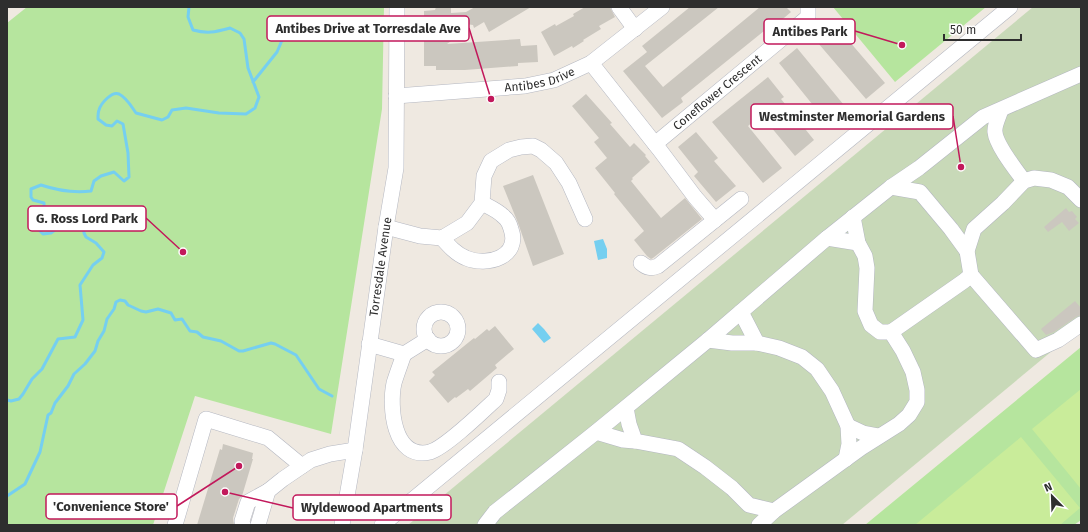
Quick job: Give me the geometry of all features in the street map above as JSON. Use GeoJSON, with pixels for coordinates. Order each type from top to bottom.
{"type":"FeatureCollection","features":[{"type":"Feature","properties":{"kind":"street","name":"Torresdale Avenue"},"geometry":{"type":"LineString","coordinates":[[342,525],[355,450],[369,344],[396,168],[397,7]]}},
{"type":"Feature","properties":{"kind":"street"},"geometry":{"type":"LineString","coordinates":[[619,7],[635,29]]}},
{"type":"Feature","properties":{"kind":"street","name":"Antibes Drive"},"geometry":{"type":"LineString","coordinates":[[396,96],[525,86],[554,80],[591,63],[662,7]]}},
{"type":"Feature","properties":{"kind":"street","name":"Coneflower Crescent"},"geometry":{"type":"LineString","coordinates":[[655,144],[808,17],[808,7]]}},
{"type":"Feature","properties":{"kind":"street"},"geometry":{"type":"LineString","coordinates":[[382,525],[1010,7]]}},
{"type":"Feature","properties":{"kind":"street"},"geometry":{"type":"LineString","coordinates":[[591,63],[695,197],[715,220]]}},
{"type":"Feature","properties":{"kind":"street"},"geometry":{"type":"LineString","coordinates":[[485,525],[495,512],[626,408],[827,238],[891,187],[919,168],[972,125],[983,117],[1081,74]]}},
{"type":"Feature","properties":{"kind":"street"},"geometry":{"type":"LineString","coordinates":[[1001,110],[995,132],[1002,150],[1024,181]]}},
{"type":"Feature","properties":{"kind":"street"},"geometry":{"type":"LineString","coordinates":[[972,125],[995,132]]}},
{"type":"Feature","properties":{"kind":"street"},"geometry":{"type":"LineString","coordinates":[[386,228],[420,236],[442,238],[467,223],[482,203],[484,176],[491,161],[509,150],[533,146],[541,150],[556,163],[569,184],[585,218]]}},
{"type":"Feature","properties":{"kind":"street"},"geometry":{"type":"LineString","coordinates":[[919,168],[920,192],[967,251],[971,275],[1036,350],[1058,340],[1081,324]]}},
{"type":"Feature","properties":{"kind":"street"},"geometry":{"type":"LineString","coordinates":[[967,251],[974,229],[1003,203],[1024,181],[1034,178],[1051,180],[1068,187],[1081,200]]}},
{"type":"Feature","properties":{"kind":"street"},"geometry":{"type":"LineString","coordinates":[[891,187],[920,192]]}},
{"type":"Feature","properties":{"kind":"street"},"geometry":{"type":"LineString","coordinates":[[641,263],[646,267],[652,268],[658,266],[741,199]]}},
{"type":"Feature","properties":{"kind":"street"},"geometry":{"type":"LineString","coordinates":[[442,238],[452,249],[466,258],[476,261],[488,262],[500,258],[506,253],[511,247],[513,235],[510,226],[504,216],[482,203]]}},
{"type":"Feature","properties":{"kind":"street"},"geometry":{"type":"LineString","coordinates":[[853,218],[858,243],[865,256],[867,268],[865,311],[870,325],[880,332],[891,332],[971,275]]}},
{"type":"Feature","properties":{"kind":"street"},"geometry":{"type":"LineString","coordinates":[[951,229],[974,229]]}},
{"type":"Feature","properties":{"kind":"street"},"geometry":{"type":"LineString","coordinates":[[827,238],[858,243]]}},
{"type":"Feature","properties":{"kind":"street"},"geometry":{"type":"LineString","coordinates":[[741,312],[757,343]]}},
{"type":"Feature","properties":{"kind":"street"},"geometry":{"type":"LineString","coordinates":[[759,525],[774,511],[879,436],[899,424],[909,415],[917,402],[917,390],[913,372],[903,351],[891,332]]}},
{"type":"Feature","properties":{"kind":"street"},"geometry":{"type":"LineString","coordinates":[[428,339],[404,354],[394,383],[392,400],[396,429],[400,439],[412,450],[429,452],[442,446],[496,399],[499,390],[498,382]]}},
{"type":"Feature","properties":{"kind":"street"},"geometry":{"type":"LineString","coordinates":[[708,340],[732,343],[757,343],[779,348],[802,357],[817,369],[832,391],[848,426],[849,444],[846,459]]}},
{"type":"Feature","properties":{"kind":"street"},"geometry":{"type":"LineString","coordinates":[[369,344],[404,354]]}},
{"type":"Feature","properties":{"kind":"street"},"geometry":{"type":"LineString","coordinates":[[626,408],[629,424],[635,441]]}},
{"type":"Feature","properties":{"kind":"street"},"geometry":{"type":"LineString","coordinates":[[175,525],[206,419],[268,438],[302,466]]}},
{"type":"Feature","properties":{"kind":"street"},"geometry":{"type":"LineString","coordinates":[[848,426],[863,433],[879,436]]}},
{"type":"Feature","properties":{"kind":"street"},"geometry":{"type":"LineString","coordinates":[[596,432],[623,440],[678,449],[705,467],[732,488],[749,505],[774,511]]}},
{"type":"Feature","properties":{"kind":"street"},"geometry":{"type":"LineString","coordinates":[[257,445],[273,449],[282,449]]}},
{"type":"Feature","properties":{"kind":"street"},"geometry":{"type":"LineString","coordinates":[[243,525],[242,521],[248,502],[268,491],[311,460],[323,456],[355,450]]}},
{"type":"Feature","properties":{"kind":"street"},"geometry":{"type":"LineString","coordinates":[[258,525],[268,491]]}},
{"type":"Feature","properties":{"kind":"street"},"geometry":{"type":"LineString","coordinates":[[749,505],[750,525]]}},
{"type":"Feature","properties":{"kind":"green space"},"geometry":{"type":"Polygon","coordinates":[[[27,7],[384,7],[382,109],[331,434],[195,396],[153,525],[7,525],[7,23],[27,7]]]}},
{"type":"Feature","properties":{"kind":"green space"},"geometry":{"type":"Polygon","coordinates":[[[833,7],[986,7],[895,82],[833,7]]]}},
{"type":"Feature","properties":{"kind":"green space"},"geometry":{"type":"Polygon","coordinates":[[[1033,7],[1081,7],[1081,327],[842,525],[408,525],[1033,7]]]}},
{"type":"Feature","properties":{"kind":"green space"},"geometry":{"type":"Polygon","coordinates":[[[1081,347],[1081,520],[1074,525],[865,525],[1081,347]]]}},
{"type":"Feature","properties":{"kind":"green space"},"geometry":{"type":"Polygon","coordinates":[[[1081,389],[1081,489],[1032,429],[1081,389]]]}},
{"type":"Feature","properties":{"kind":"green space"},"geometry":{"type":"Polygon","coordinates":[[[1021,437],[1080,508],[1060,525],[915,525],[1021,437]]]}},
{"type":"Feature","properties":{"kind":"water"},"geometry":{"type":"Polygon","coordinates":[[[603,239],[607,249],[607,258],[598,260],[594,241],[603,239]]]}},
{"type":"Feature","properties":{"kind":"water"},"geometry":{"type":"Polygon","coordinates":[[[538,323],[551,338],[544,343],[532,329],[538,323]]]}},
{"type":"Feature","properties":{"kind":"building"},"geometry":{"type":"Polygon","coordinates":[[[436,7],[451,7],[451,13],[466,12],[475,7],[531,7],[489,32],[484,22],[474,28],[473,25],[451,22],[451,41],[447,44],[520,39],[521,46],[537,45],[538,62],[518,63],[518,66],[465,70],[436,70],[436,66],[424,66],[424,11],[435,10],[436,7]]]}},
{"type":"Feature","properties":{"kind":"building"},"geometry":{"type":"Polygon","coordinates":[[[585,7],[610,7],[615,17],[599,26],[601,29],[583,40],[584,41],[573,48],[572,46],[554,56],[541,32],[574,16],[573,14],[585,7]]]}},
{"type":"Feature","properties":{"kind":"building"},"geometry":{"type":"Polygon","coordinates":[[[690,7],[719,7],[645,66],[663,87],[760,7],[786,7],[791,12],[771,29],[769,27],[681,98],[683,102],[662,118],[623,71],[647,52],[642,46],[690,7]]]}},
{"type":"Feature","properties":{"kind":"building"},"geometry":{"type":"Polygon","coordinates":[[[831,20],[885,83],[866,99],[812,36],[831,20]]]}},
{"type":"Feature","properties":{"kind":"building"},"geometry":{"type":"Polygon","coordinates":[[[797,48],[848,110],[829,125],[779,63],[797,48]]]}},
{"type":"Feature","properties":{"kind":"building"},"geometry":{"type":"Polygon","coordinates":[[[768,77],[784,97],[781,99],[814,140],[795,156],[761,115],[748,126],[782,168],[763,183],[712,122],[768,77]]]}},
{"type":"Feature","properties":{"kind":"building"},"geometry":{"type":"Polygon","coordinates":[[[586,94],[612,123],[610,124],[630,147],[634,143],[646,155],[645,156],[650,162],[632,178],[633,179],[631,181],[661,218],[685,198],[702,219],[651,259],[634,240],[644,231],[595,168],[607,158],[594,142],[599,138],[572,106],[586,94]]]}},
{"type":"Feature","properties":{"kind":"building"},"geometry":{"type":"Polygon","coordinates":[[[696,132],[718,158],[714,161],[736,186],[716,202],[694,176],[698,172],[678,147],[696,132]]]}},
{"type":"Feature","properties":{"kind":"building"},"geometry":{"type":"Polygon","coordinates":[[[533,175],[564,254],[533,266],[503,186],[533,175]]]}},
{"type":"Feature","properties":{"kind":"building"},"geometry":{"type":"Polygon","coordinates":[[[1066,208],[1069,212],[1072,211],[1077,217],[1075,219],[1079,223],[1069,231],[1062,222],[1048,232],[1044,227],[1066,208]]]}},
{"type":"Feature","properties":{"kind":"building"},"geometry":{"type":"Polygon","coordinates":[[[1075,301],[1081,308],[1081,315],[1054,332],[1046,335],[1041,329],[1075,301]]]}},
{"type":"Feature","properties":{"kind":"building"},"geometry":{"type":"Polygon","coordinates":[[[495,326],[514,349],[495,365],[497,368],[470,391],[468,389],[448,403],[429,381],[435,375],[432,372],[474,338],[475,339],[487,329],[489,331],[495,326]]]}},
{"type":"Feature","properties":{"kind":"building"},"geometry":{"type":"Polygon","coordinates":[[[223,444],[253,453],[253,459],[242,496],[239,499],[233,518],[234,525],[197,525],[220,449],[222,450],[223,444]]]}},
{"type":"Feature","properties":{"kind":"waterway"},"geometry":{"type":"LineString","coordinates":[[7,400],[11,401],[19,399],[32,379],[42,369],[58,339],[75,337],[83,320],[80,285],[93,265],[102,258],[104,252],[96,243],[86,237],[84,233],[83,221],[72,217],[51,233],[43,234],[34,225],[39,217],[44,213],[44,203],[33,200],[31,197],[31,189],[41,185],[66,191],[91,191],[94,181],[101,176],[114,172],[124,181],[129,177],[128,153],[123,124],[117,121],[112,126],[106,125],[98,119],[100,107],[104,101],[113,94],[119,94],[127,100],[136,113],[162,120],[168,117],[172,110],[186,108],[219,113],[246,114],[255,108],[259,97],[248,68],[244,39],[240,33],[230,28],[212,32],[193,30],[188,17],[189,7]]}},
{"type":"Feature","properties":{"kind":"waterway"},"geometry":{"type":"LineString","coordinates":[[253,82],[277,52],[283,38]]}},
{"type":"Feature","properties":{"kind":"waterway"},"geometry":{"type":"LineString","coordinates":[[7,496],[25,484],[40,452],[48,415],[51,413],[55,403],[68,386],[74,374],[85,364],[95,351],[98,341],[104,331],[107,319],[114,309],[116,302],[120,300],[125,301],[128,305],[141,311],[146,312],[158,309],[171,313],[175,320],[182,319],[190,331],[197,332],[203,337],[221,341],[239,351],[271,343],[275,344],[296,355],[319,389],[332,396]]}},
{"type":"Feature","properties":{"kind":"place","name":"Antibes Park"},"geometry":{"type":"Point","coordinates":[902,45]}},
{"type":"Feature","properties":{"kind":"place","name":"Antibes Drive at Torresdale Ave"},"geometry":{"type":"Point","coordinates":[491,99]}},
{"type":"Feature","properties":{"kind":"place","name":"Westminster Memorial Gardens"},"geometry":{"type":"Point","coordinates":[961,167]}},
{"type":"Feature","properties":{"kind":"place","name":"G. Ross Lord Park"},"geometry":{"type":"Point","coordinates":[183,252]}},
{"type":"Feature","properties":{"kind":"place","name":"'Convenience Store'"},"geometry":{"type":"Point","coordinates":[239,466]}},
{"type":"Feature","properties":{"kind":"place","name":"Wyldewood Apartments"},"geometry":{"type":"Point","coordinates":[225,492]}}]}
